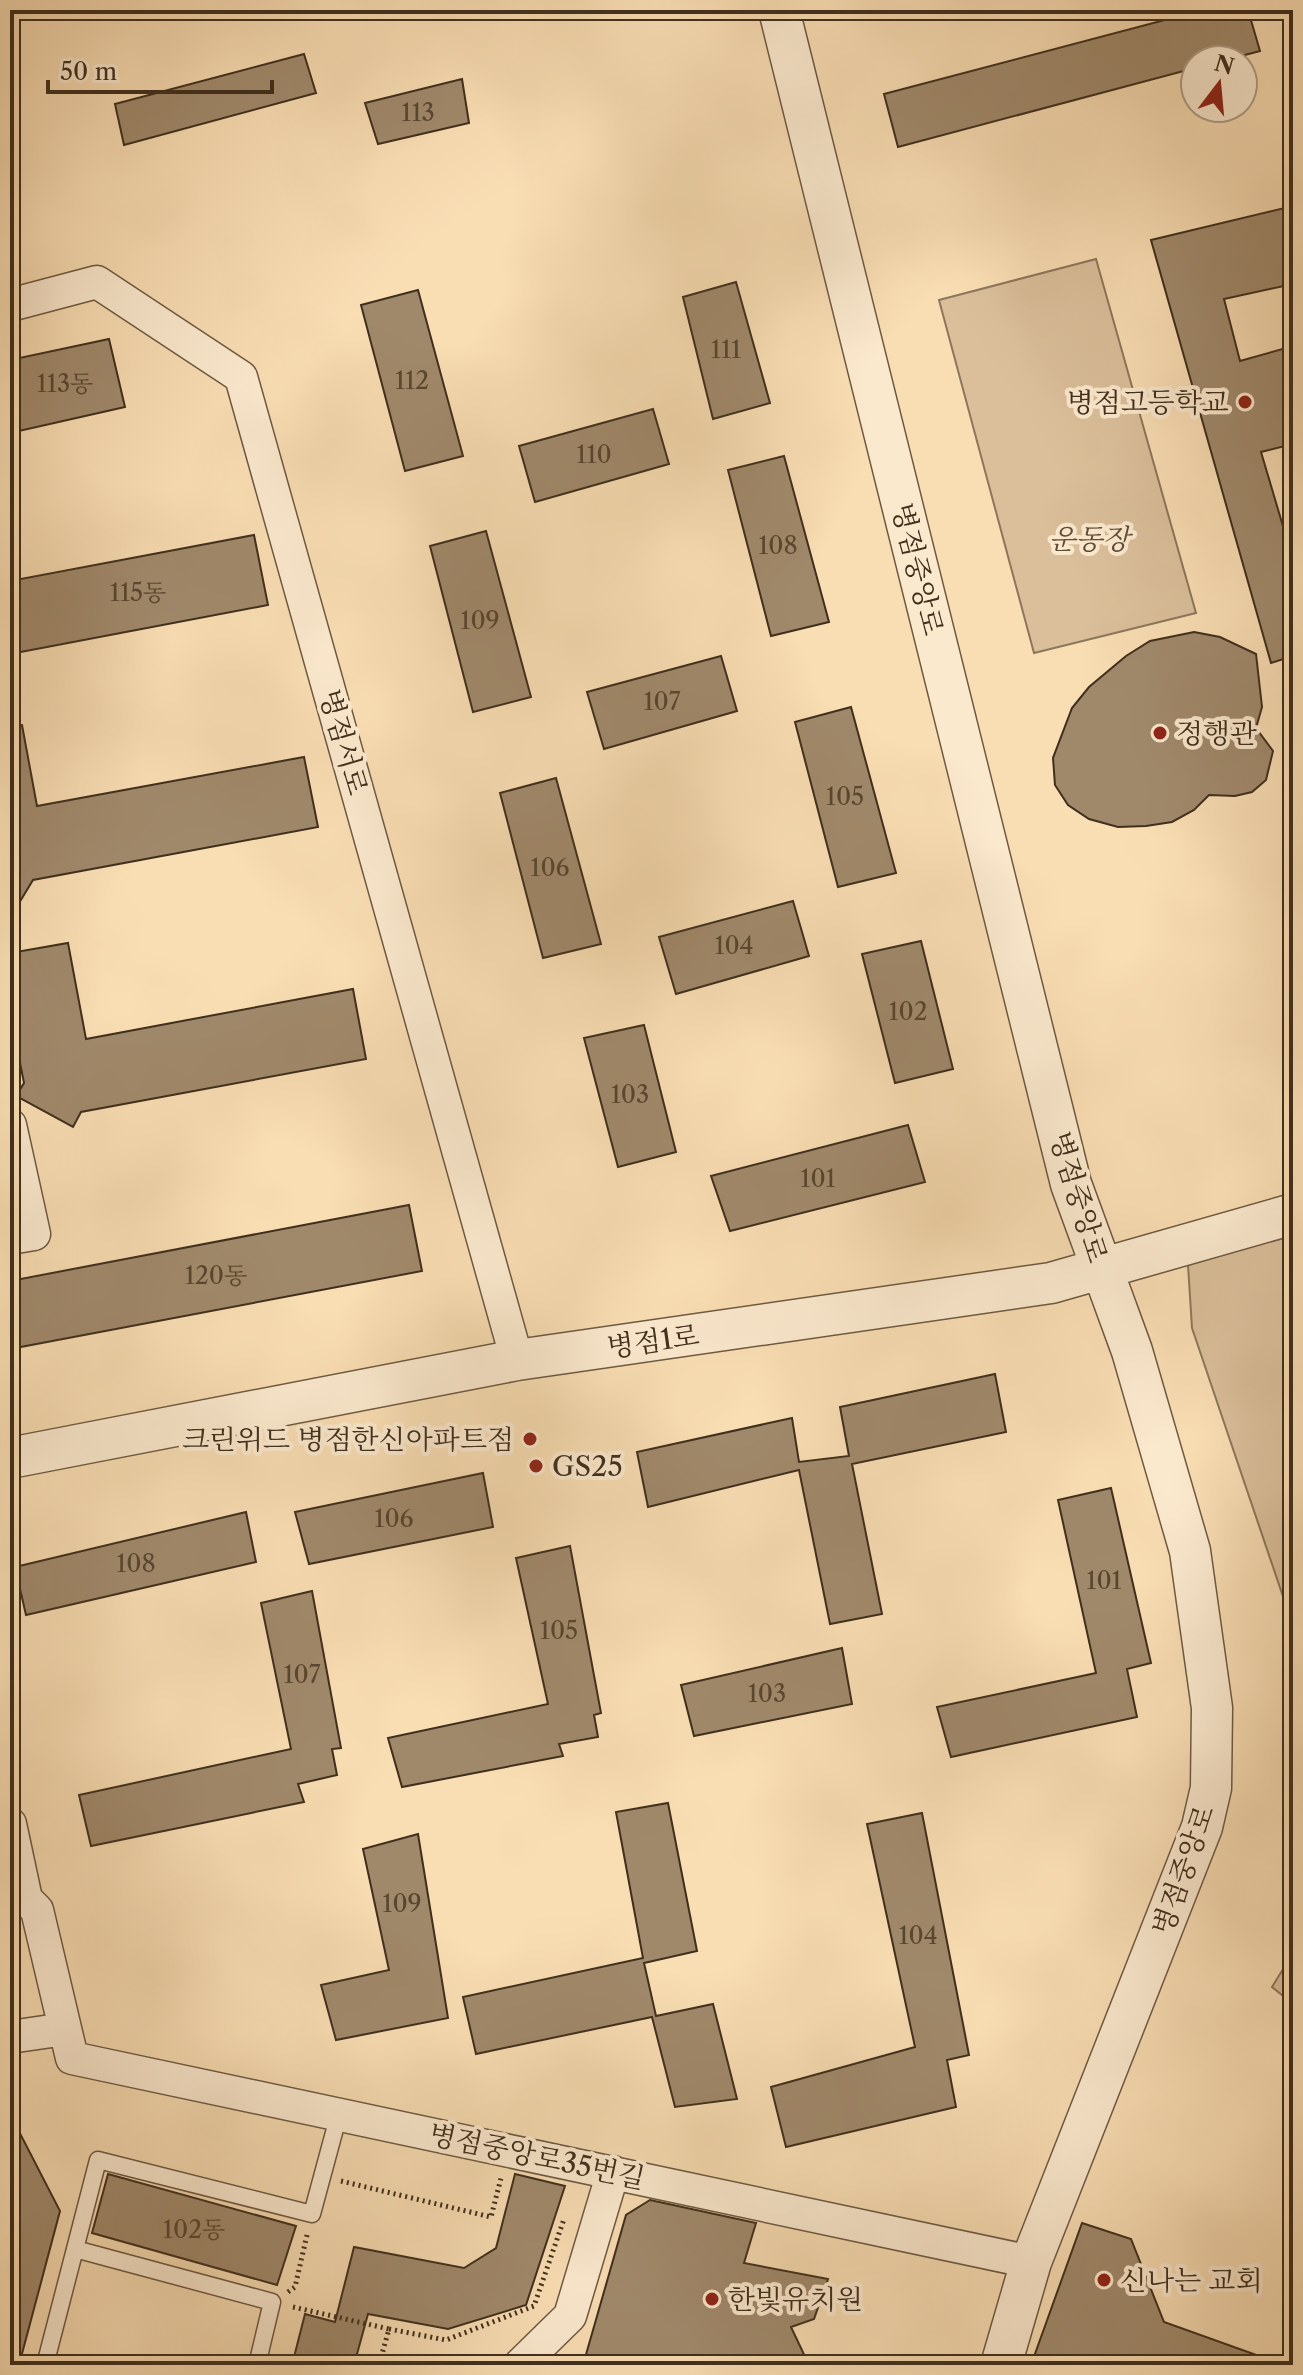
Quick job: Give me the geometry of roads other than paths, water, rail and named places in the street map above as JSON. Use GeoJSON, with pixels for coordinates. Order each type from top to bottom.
{"type":"FeatureCollection","features":[{"type":"Feature","properties":{"kind":"street","name":"병점중앙로"},"geometry":{"type":"LineString","coordinates":[[779,10],[1071,1184],[1132,1351],[1190,1551],[1212,1708],[1213,1751],[1202,1827],[1188,1870],[1031,2262],[1001,2365]]}},
{"type":"Feature","properties":{"kind":"street","name":"병점서로"},"geometry":{"type":"LineString","coordinates":[[10,305],[97,282],[241,377],[517,1360]]}},
{"type":"Feature","properties":{"kind":"street"},"geometry":{"type":"LineString","coordinates":[[10,1125],[34,1234],[10,1238]]}},
{"type":"Feature","properties":{"kind":"street","name":"병점1로"},"geometry":{"type":"LineString","coordinates":[[10,1458],[517,1360],[1051,1283],[1293,1214]]}},
{"type":"Feature","properties":{"kind":"street","name":"병점중앙로35번길"},"geometry":{"type":"LineString","coordinates":[[10,1824],[26,1899],[37,1910],[72,2058],[1031,2262]]}},
{"type":"Feature","properties":{"kind":"street"},"geometry":{"type":"LineString","coordinates":[[10,2037],[65,2029]]}},
{"type":"Feature","properties":{"kind":"street"},"geometry":{"type":"LineString","coordinates":[[520,2365],[570,2316],[613,2172]]}},
{"type":"Feature","properties":{"kind":"lane"},"geometry":{"type":"LineString","coordinates":[[45,2365],[98,2160],[312,2214],[339,2114]]}},
{"type":"Feature","properties":{"kind":"lane"},"geometry":{"type":"LineString","coordinates":[[75,2249],[272,2302],[257,2365]]}},
{"type":"Feature","properties":{"kind":"place","name":"병점고등학교"},"geometry":{"type":"Point","coordinates":[1245,402]}},
{"type":"Feature","properties":{"kind":"place","name":"정행관"},"geometry":{"type":"Point","coordinates":[1160,733]}},
{"type":"Feature","properties":{"kind":"place","name":"크린위드 병점한신아파트점"},"geometry":{"type":"Point","coordinates":[530,1439]}},
{"type":"Feature","properties":{"kind":"place","name":"GS25"},"geometry":{"type":"Point","coordinates":[536,1466]}},
{"type":"Feature","properties":{"kind":"place","name":"신나는 교회"},"geometry":{"type":"Point","coordinates":[1104,2280]}},
{"type":"Feature","properties":{"kind":"place","name":"한빛유치원"},"geometry":{"type":"Point","coordinates":[712,2299]}},
{"type":"Feature","properties":{"kind":"park label","name":"운동장"},"geometry":{"type":"Point","coordinates":[1089,539]}}]}
